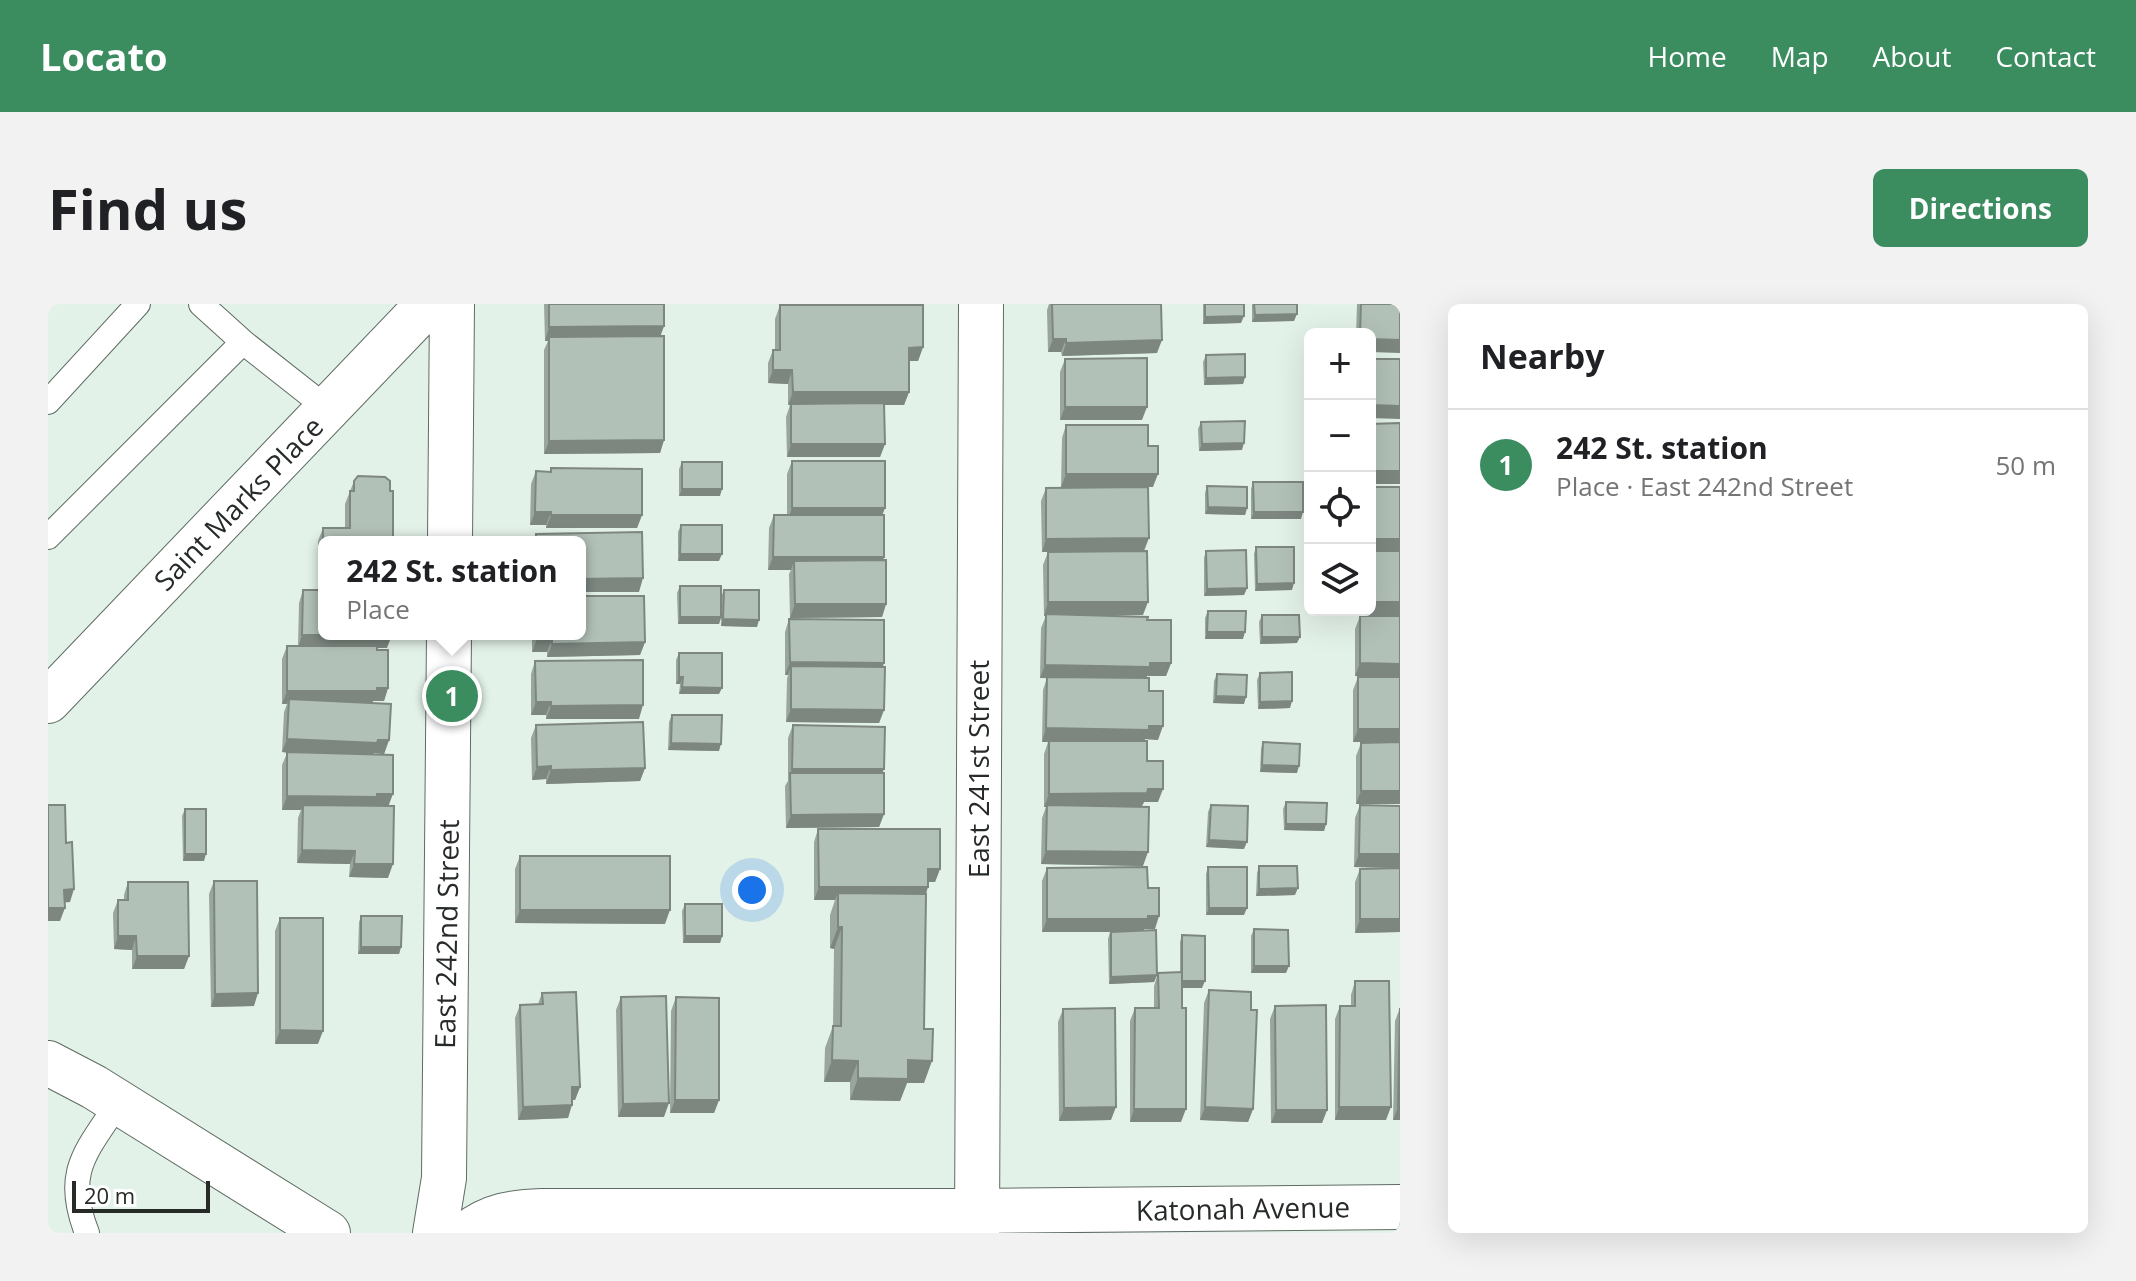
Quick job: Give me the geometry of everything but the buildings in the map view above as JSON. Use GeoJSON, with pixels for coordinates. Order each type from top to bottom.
{"type":"FeatureCollection","features":[{"type":"Feature","properties":{"kind":"street","name":"Saint Marks Place"},"geometry":{"type":"LineString","coordinates":[[48,701],[428,304]]}},
{"type":"Feature","properties":{"kind":"street"},"geometry":{"type":"LineString","coordinates":[[450,536],[452,304]]}},
{"type":"Feature","properties":{"kind":"street","name":"East 241st Street"},"geometry":{"type":"LineString","coordinates":[[976,1222],[981,304]]}},
{"type":"Feature","properties":{"kind":"street","name":"East 242nd Street"},"geometry":{"type":"LineString","coordinates":[[435,1233],[442,1202],[444,1166],[449,640]]}},
{"type":"Feature","properties":{"kind":"street"},"geometry":{"type":"LineString","coordinates":[[48,1063],[94,1087],[328,1233]]}},
{"type":"Feature","properties":{"kind":"street","name":"Katonah Avenue"},"geometry":{"type":"LineString","coordinates":[[468,1233],[494,1217],[519,1212],[976,1222],[1400,1207]]}},
{"type":"Feature","properties":{"kind":"lane"},"geometry":{"type":"LineString","coordinates":[[48,402],[138,304]]}},
{"type":"Feature","properties":{"kind":"lane"},"geometry":{"type":"LineString","coordinates":[[201,304],[243,342],[328,409]]}},
{"type":"Feature","properties":{"kind":"lane"},"geometry":{"type":"LineString","coordinates":[[48,537],[243,342]]}},
{"type":"Feature","properties":{"kind":"lane"},"geometry":{"type":"LineString","coordinates":[[87,1233],[76,1196],[80,1162],[118,1103]]}},
{"type":"Feature","properties":{"kind":"place","name":"242 St. station"},"geometry":{"type":"Point","coordinates":[452,696]}}]}
